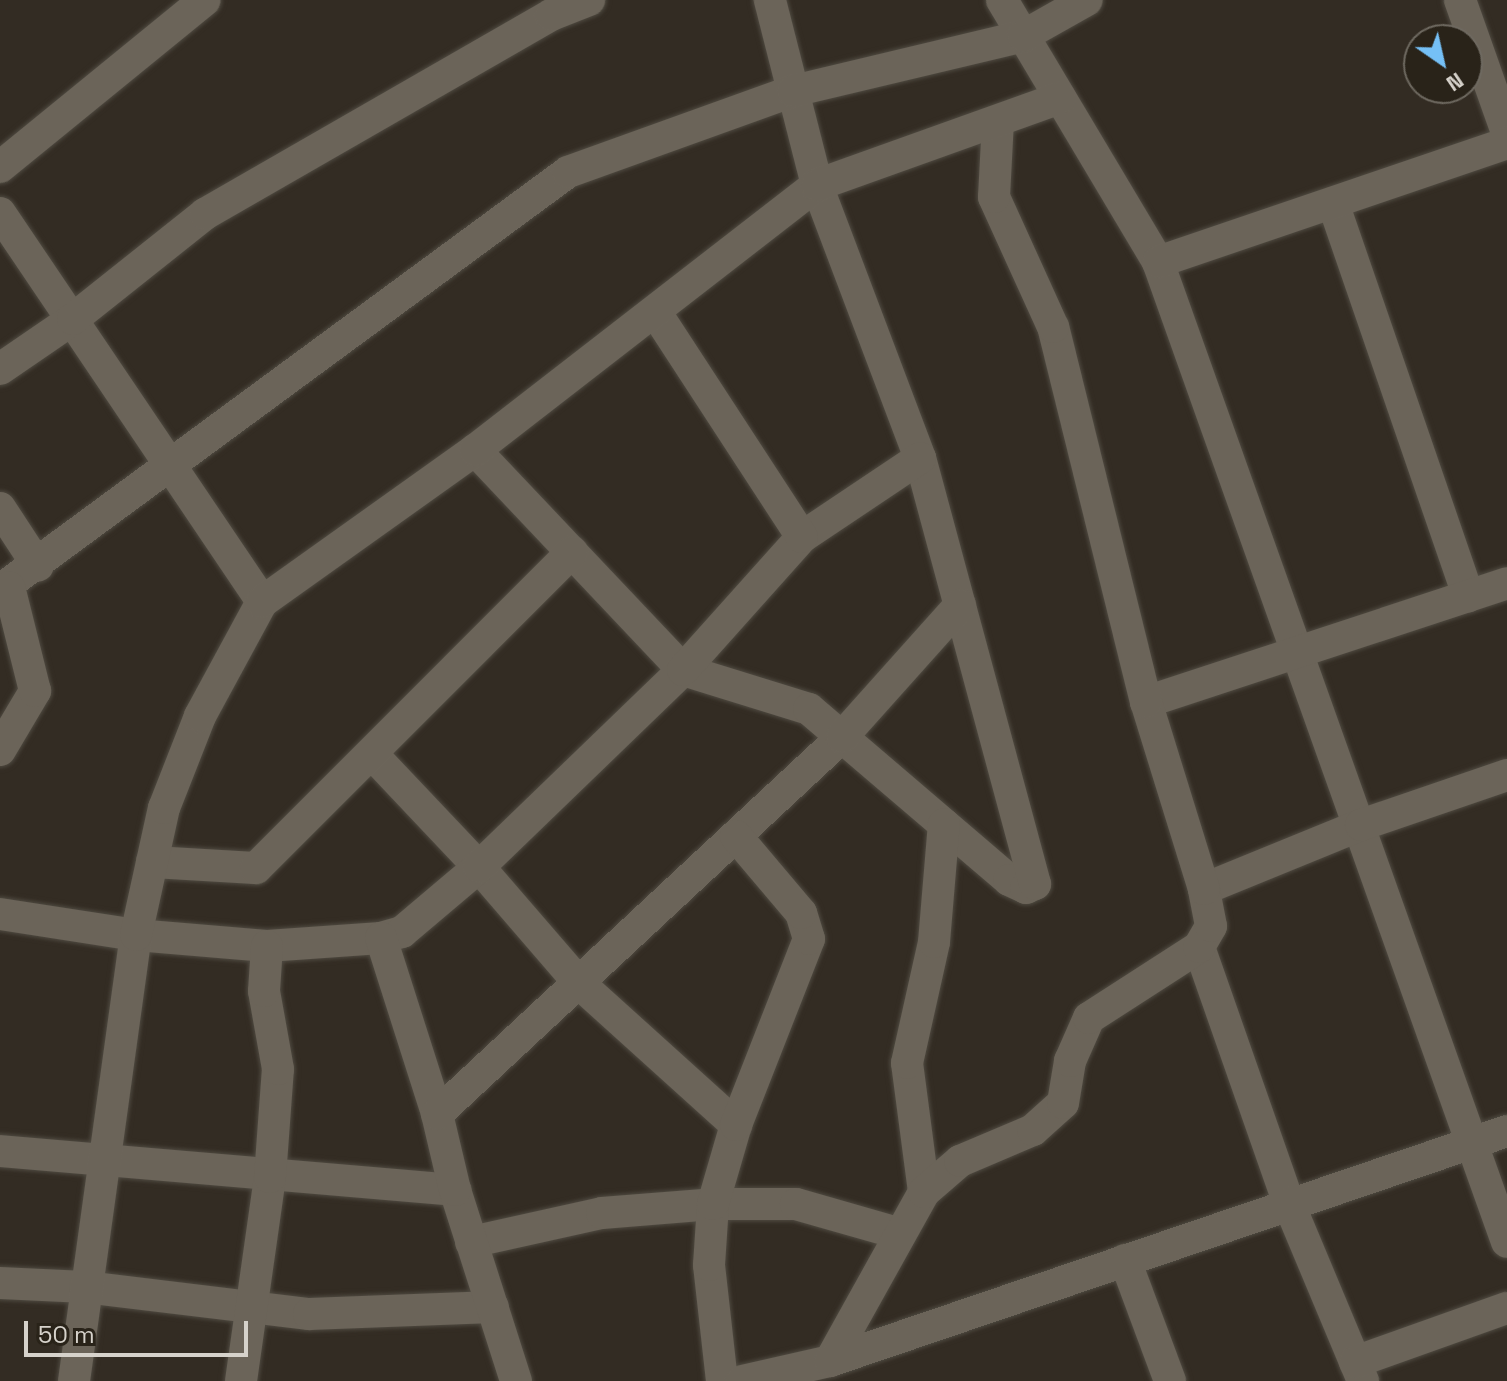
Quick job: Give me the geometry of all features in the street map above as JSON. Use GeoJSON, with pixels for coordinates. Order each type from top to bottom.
{"type":"FeatureCollection","features":[{"type":"Feature","properties":{"kind":"street"},"geometry":{"type":"LineString","coordinates":[[0,167],[205,0]]}},
{"type":"Feature","properties":{"kind":"street"},"geometry":{"type":"LineString","coordinates":[[0,369],[73,319],[205,214],[551,15],[589,0]]}},
{"type":"Feature","properties":{"kind":"street"},"geometry":{"type":"LineString","coordinates":[[475,450],[683,670],[809,709],[1009,880],[1026,888],[1035,884],[920,458],[817,185],[770,0]]}},
{"type":"Feature","properties":{"kind":"street"},"geometry":{"type":"LineString","coordinates":[[1002,0],[1158,262],[1507,1242]]}},
{"type":"Feature","properties":{"kind":"street"},"geometry":{"type":"LineString","coordinates":[[0,750],[35,691],[5,589],[568,172],[793,91],[1023,36],[1087,0]]}},
{"type":"Feature","properties":{"kind":"street"},"geometry":{"type":"LineString","coordinates":[[1460,0],[1507,133]]}},
{"type":"Feature","properties":{"kind":"street"},"geometry":{"type":"LineString","coordinates":[[74,1381],[85,1287],[107,1163],[136,935],[164,808],[200,716],[262,602],[475,450],[656,313],[817,185],[1060,98]]}},
{"type":"Feature","properties":{"kind":"street"},"geometry":{"type":"LineString","coordinates":[[830,1361],[898,1233],[924,1192],[960,1161],[1043,1121],[1063,1103],[1070,1061],[1089,1018],[1199,947],[1211,926],[1204,889],[1146,702],[1053,327],[994,197],[998,121]]}},
{"type":"Feature","properties":{"kind":"street"},"geometry":{"type":"LineString","coordinates":[[1158,262],[1507,143]]}},
{"type":"Feature","properties":{"kind":"street"},"geometry":{"type":"LineString","coordinates":[[1333,203],[1468,596]]}},
{"type":"Feature","properties":{"kind":"street"},"geometry":{"type":"LineString","coordinates":[[0,213],[173,465],[262,602]]}},
{"type":"Feature","properties":{"kind":"street"},"geometry":{"type":"LineString","coordinates":[[656,313],[802,537]]}},
{"type":"Feature","properties":{"kind":"street"},"geometry":{"type":"LineString","coordinates":[[0,914],[136,935],[267,946],[381,938],[402,932],[479,867],[683,670],[802,537],[920,458]]}},
{"type":"Feature","properties":{"kind":"street"},"geometry":{"type":"LineString","coordinates":[[0,508],[38,566]]}},
{"type":"Feature","properties":{"kind":"street"},"geometry":{"type":"LineString","coordinates":[[152,862],[256,868],[373,755],[572,552]]}},
{"type":"Feature","properties":{"kind":"street"},"geometry":{"type":"LineString","coordinates":[[1146,702],[1507,583]]}},
{"type":"Feature","properties":{"kind":"street"},"geometry":{"type":"LineString","coordinates":[[437,1114],[842,737],[960,605]]}},
{"type":"Feature","properties":{"kind":"street"},"geometry":{"type":"LineString","coordinates":[[373,755],[479,867],[579,983],[736,1125]]}},
{"type":"Feature","properties":{"kind":"street"},"geometry":{"type":"LineString","coordinates":[[1204,889],[1361,825],[1507,775]]}},
{"type":"Feature","properties":{"kind":"street"},"geometry":{"type":"LineString","coordinates":[[924,1192],[907,1063],[934,942],[944,824]]}},
{"type":"Feature","properties":{"kind":"street"},"geometry":{"type":"LineString","coordinates":[[722,1381],[709,1265],[713,1204],[736,1125],[809,939],[801,913],[736,836]]}},
{"type":"Feature","properties":{"kind":"street"},"geometry":{"type":"LineString","coordinates":[[381,938],[437,1114],[455,1190],[516,1381]]}},
{"type":"Feature","properties":{"kind":"street"},"geometry":{"type":"LineString","coordinates":[[241,1381],[270,1177],[278,1069],[264,991],[267,946]]}},
{"type":"Feature","properties":{"kind":"street"},"geometry":{"type":"LineString","coordinates":[[1199,947],[1289,1204],[1359,1372],[1507,1308]]}},
{"type":"Feature","properties":{"kind":"street"},"geometry":{"type":"LineString","coordinates":[[742,1381],[830,1361],[1507,1131]]}},
{"type":"Feature","properties":{"kind":"street"},"geometry":{"type":"LineString","coordinates":[[0,1151],[270,1177],[455,1190]]}},
{"type":"Feature","properties":{"kind":"street"},"geometry":{"type":"LineString","coordinates":[[471,1242],[602,1213],[713,1204],[796,1204],[898,1233]]}},
{"type":"Feature","properties":{"kind":"street"},"geometry":{"type":"LineString","coordinates":[[1125,1260],[1170,1381]]}},
{"type":"Feature","properties":{"kind":"street"},"geometry":{"type":"LineString","coordinates":[[0,1283],[85,1287],[309,1314],[493,1307]]}}]}
